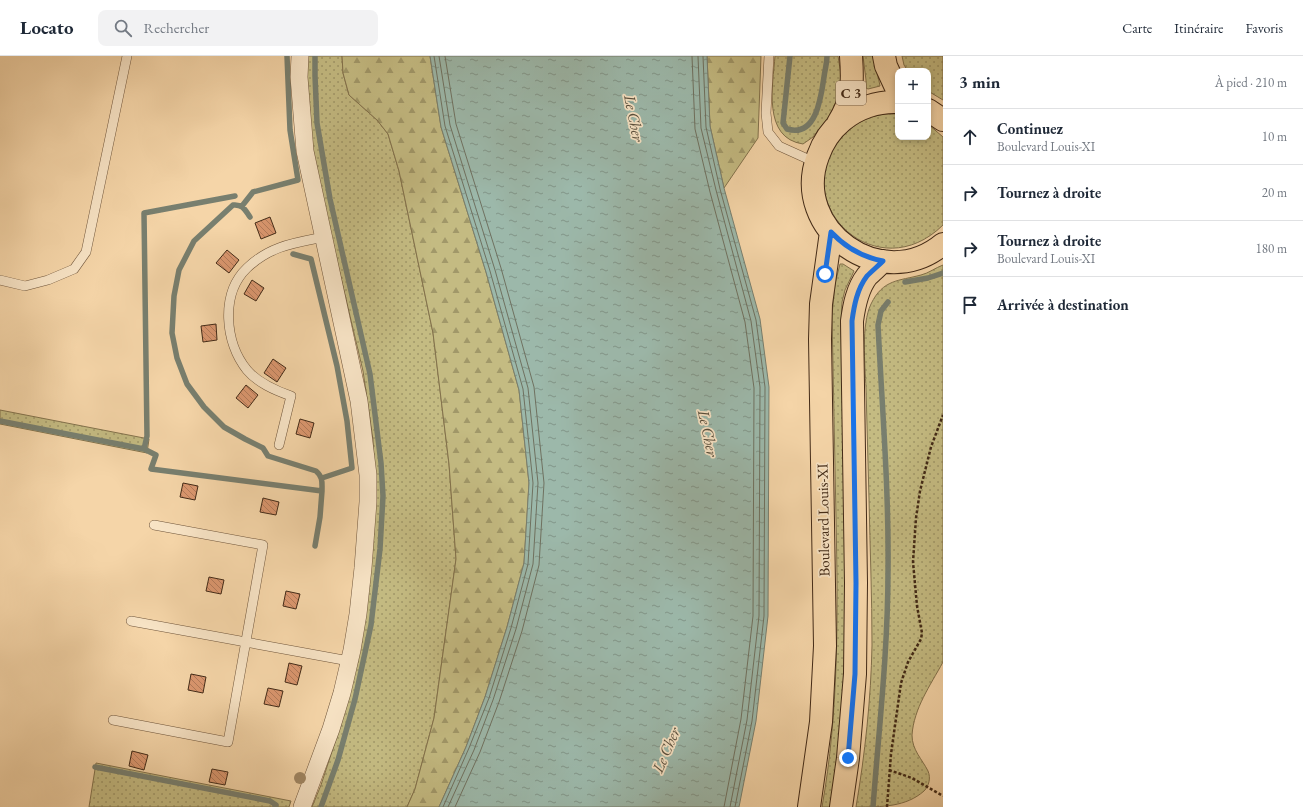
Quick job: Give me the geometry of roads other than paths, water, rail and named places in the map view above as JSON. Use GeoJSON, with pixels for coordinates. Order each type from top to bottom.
{"type":"FeatureCollection","features":[{"type":"Feature","properties":{"kind":"main road","name":"C 3"},"geometry":{"type":"LineString","coordinates":[[836,126],[847,107],[850,97],[853,78],[851,56]]}},
{"type":"Feature","properties":{"kind":"main road"},"geometry":{"type":"LineString","coordinates":[[884,56],[886,66],[895,86]]}},
{"type":"Feature","properties":{"kind":"main road"},"geometry":{"type":"LineString","coordinates":[[895,102],[876,104],[861,108],[836,126],[823,144],[815,164],[813,182],[815,200],[821,217],[831,232],[854,252],[873,260],[906,261],[938,249]]}},
{"type":"Feature","properties":{"kind":"main road"},"geometry":{"type":"LineString","coordinates":[[931,112],[943,120]]}},
{"type":"Feature","properties":{"kind":"main road","name":"Boulevard Louis-XI"},"geometry":{"type":"LineString","coordinates":[[809,807],[821,722],[825,646],[820,339],[821,304],[831,232]]}},
{"type":"Feature","properties":{"kind":"main road","name":"Boulevard Louis-XI"},"geometry":{"type":"LineString","coordinates":[[841,807],[848,758],[855,674],[856,583],[852,321],[858,292],[863,282],[883,261]]}},
{"type":"Feature","properties":{"kind":"street"},"geometry":{"type":"LineString","coordinates":[[300,56],[299,77],[305,151],[359,401],[368,475],[368,502],[363,568],[358,614],[349,661],[342,693],[331,729],[302,807]]}},
{"type":"Feature","properties":{"kind":"lane"},"geometry":{"type":"LineString","coordinates":[[0,280],[25,286],[48,280],[74,270],[86,252],[127,56]]}},
{"type":"Feature","properties":{"kind":"lane"},"geometry":{"type":"LineString","coordinates":[[769,56],[766,113],[768,132],[779,146],[810,160],[815,164]]}},
{"type":"Feature","properties":{"kind":"lane"},"geometry":{"type":"LineString","coordinates":[[279,445],[291,396],[274,390],[260,382],[247,370],[238,356],[232,342],[229,328],[231,297],[237,281],[246,269],[271,250],[324,237]]}},
{"type":"Feature","properties":{"kind":"lane"},"geometry":{"type":"LineString","coordinates":[[113,720],[228,742],[264,545],[154,525]]}},
{"type":"Feature","properties":{"kind":"lane"},"geometry":{"type":"LineString","coordinates":[[131,621],[349,661]]}},
{"type":"Feature","properties":{"kind":"water","name":"Le Cher"},"geometry":{"type":"Polygon","coordinates":[[[430,56],[707,56],[710,126],[724,188],[760,319],[769,387],[768,616],[756,721],[739,807],[439,807],[466,747],[485,697],[507,627],[524,563],[529,483],[519,390],[486,272],[441,127],[430,56]]]}},
{"type":"Feature","properties":{"kind":"waterway"},"geometry":{"type":"LineString","coordinates":[[242,206],[253,192],[298,180],[290,130],[287,56]]}},
{"type":"Feature","properties":{"kind":"waterway"},"geometry":{"type":"LineString","coordinates":[[315,56],[317,123],[330,199],[370,374],[381,463],[383,496],[380,549],[371,625],[355,699],[338,760],[321,807]]}},
{"type":"Feature","properties":{"kind":"waterway"},"geometry":{"type":"LineString","coordinates":[[790,56],[783,123],[787,129],[797,130],[805,128],[811,122],[819,105],[827,56]]}},
{"type":"Feature","properties":{"kind":"waterway"},"geometry":{"type":"LineString","coordinates":[[144,449],[147,436],[144,213],[235,196]]}},
{"type":"Feature","properties":{"kind":"waterway"},"geometry":{"type":"LineString","coordinates":[[0,421],[144,449],[156,455],[151,469],[322,491],[321,478],[316,471],[268,456],[263,448],[224,427],[204,407],[187,384],[177,358],[172,333],[174,296],[179,270],[194,241],[233,205],[239,205],[250,217]]}},
{"type":"Feature","properties":{"kind":"waterway"},"geometry":{"type":"LineString","coordinates":[[293,254],[311,259],[337,366],[347,421],[352,468],[322,478]]}},
{"type":"Feature","properties":{"kind":"waterway"},"geometry":{"type":"LineString","coordinates":[[905,282],[928,278],[943,273]]}},
{"type":"Feature","properties":{"kind":"waterway"},"geometry":{"type":"LineString","coordinates":[[873,807],[885,660],[888,601],[886,479],[878,325],[881,311],[888,302]]}},
{"type":"Feature","properties":{"kind":"waterway"},"geometry":{"type":"LineString","coordinates":[[315,546],[320,517],[322,491]]}},
{"type":"Feature","properties":{"kind":"waterway"},"geometry":{"type":"LineString","coordinates":[[95,767],[270,801],[276,805],[275,807]]}}]}
